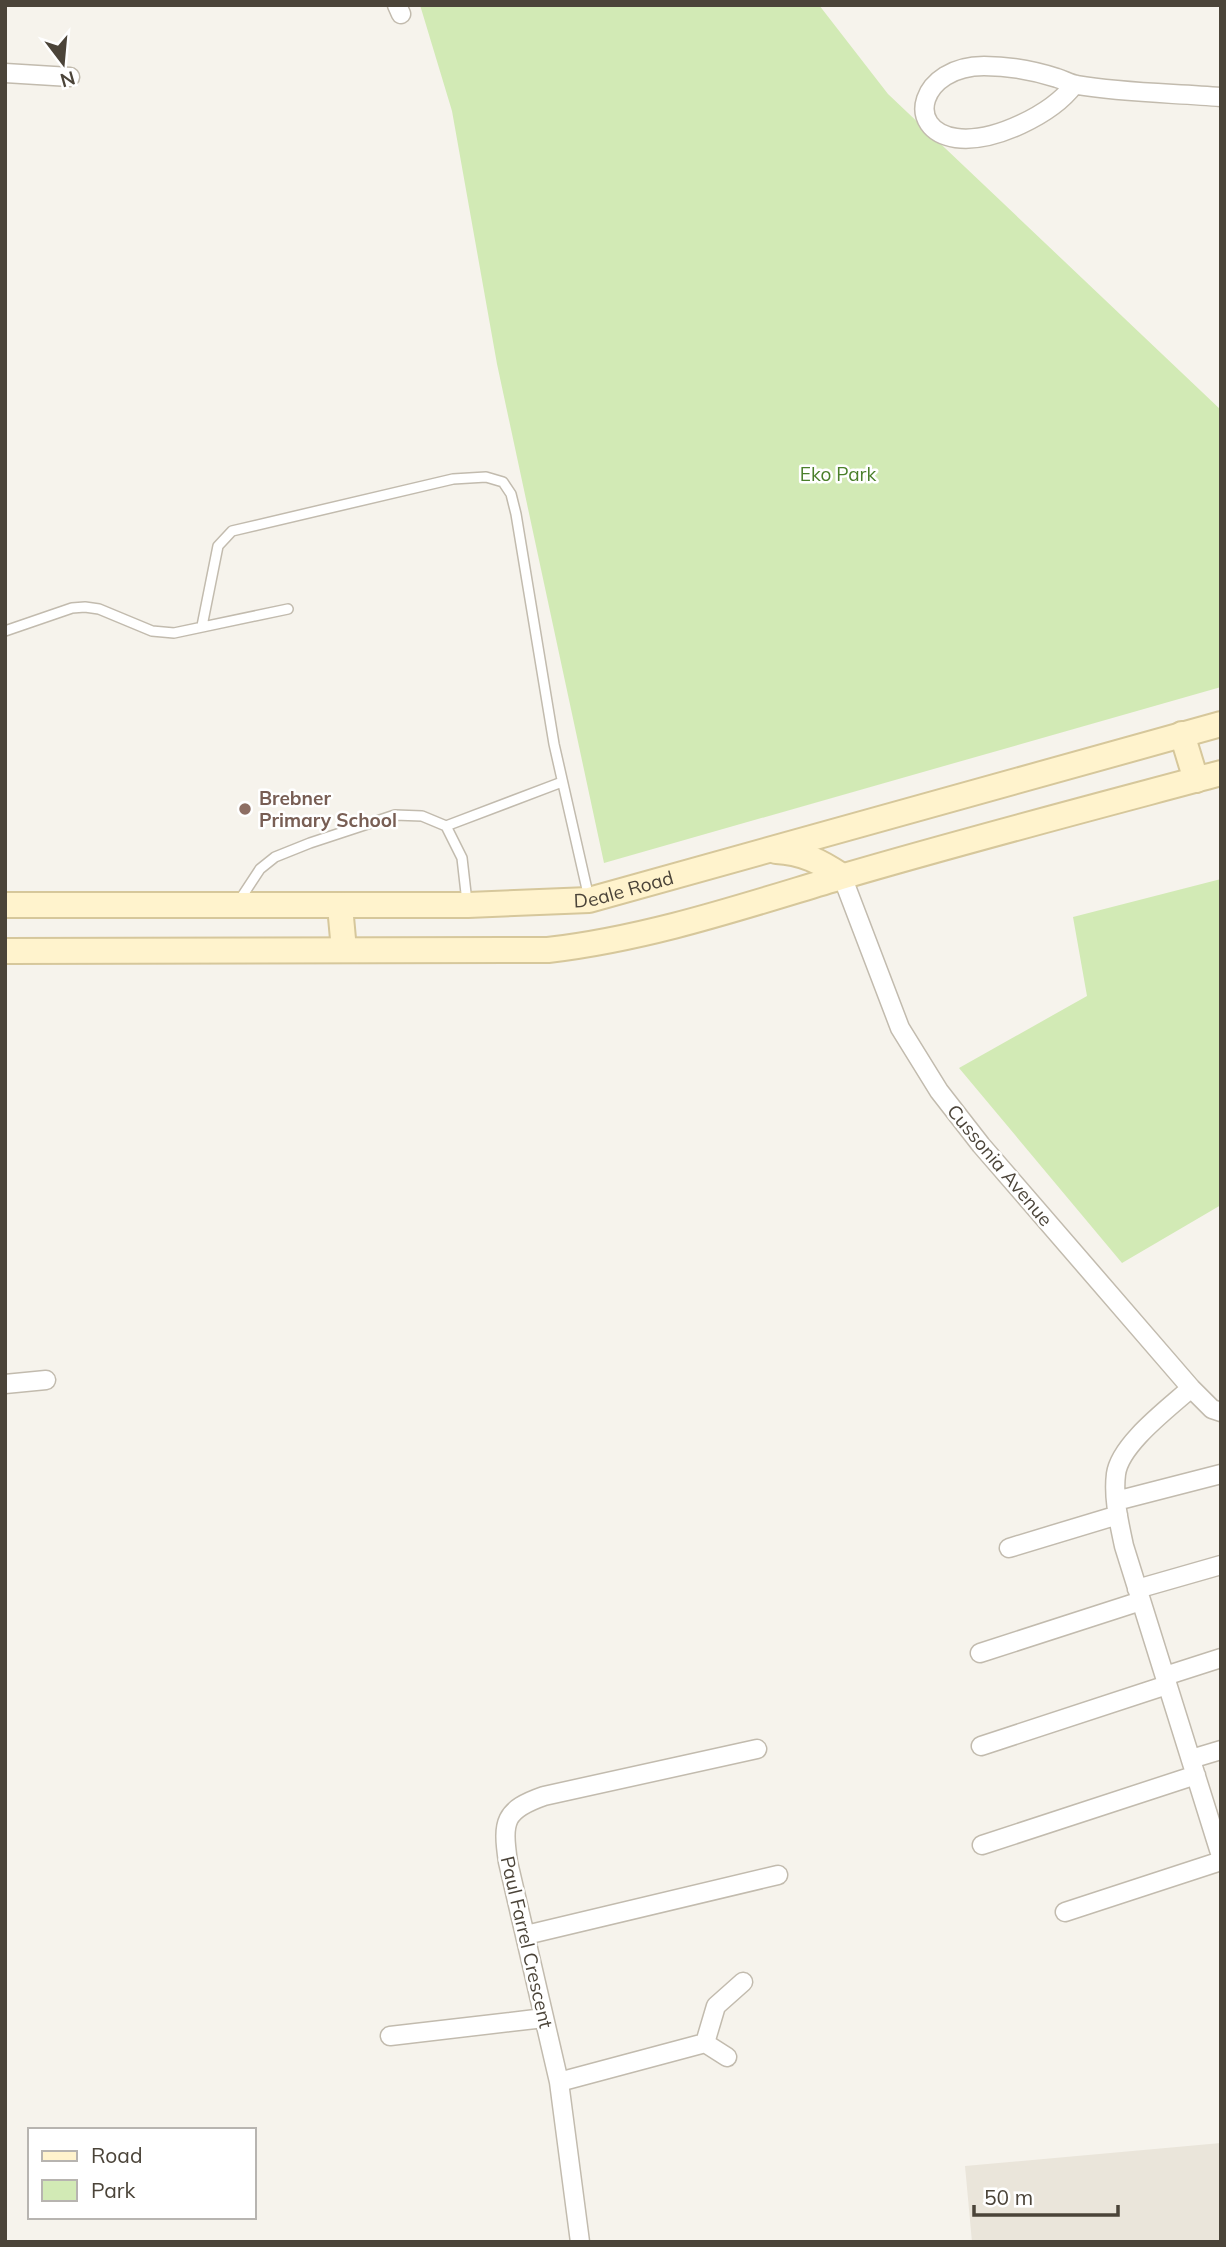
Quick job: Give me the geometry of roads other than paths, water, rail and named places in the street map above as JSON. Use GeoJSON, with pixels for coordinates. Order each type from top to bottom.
{"type":"FeatureCollection","features":[{"type":"Feature","properties":{"kind":"street"},"geometry":{"type":"LineString","coordinates":[[1074,85],[1047,111],[1019,125],[984,135],[965,138],[948,136],[932,125],[927,117],[926,93],[941,76],[959,68],[1006,68],[1041,74],[1074,85],[1221,97]]}},
{"type":"Feature","properties":{"kind":"street"},"geometry":{"type":"LineString","coordinates":[[5,73],[70,77]]}},
{"type":"Feature","properties":{"kind":"street","name":"Deale Road"},"geometry":{"type":"LineString","coordinates":[[5,905],[468,905],[589,900],[1221,724]]}},
{"type":"Feature","properties":{"kind":"street"},"geometry":{"type":"LineString","coordinates":[[1182,734],[1196,780]]}},
{"type":"Feature","properties":{"kind":"street"},"geometry":{"type":"LineString","coordinates":[[5,951],[548,950],[594,945],[716,916],[842,876],[1221,773]]}},
{"type":"Feature","properties":{"kind":"street"},"geometry":{"type":"LineString","coordinates":[[842,876],[838,858],[840,841],[864,823]]}},
{"type":"Feature","properties":{"kind":"street"},"geometry":{"type":"LineString","coordinates":[[771,851],[794,852],[842,876]]}},
{"type":"Feature","properties":{"kind":"street","name":"Cussonia Avenue"},"geometry":{"type":"LineString","coordinates":[[842,876],[900,1028],[939,1091],[981,1145],[1191,1388],[1212,1409],[1221,1412]]}},
{"type":"Feature","properties":{"kind":"street"},"geometry":{"type":"LineString","coordinates":[[340,906],[344,950]]}},
{"type":"Feature","properties":{"kind":"street"},"geometry":{"type":"LineString","coordinates":[[5,1384],[46,1380]]}},
{"type":"Feature","properties":{"kind":"street"},"geometry":{"type":"LineString","coordinates":[[1065,1912],[1220,1852],[1139,1595],[1117,1508],[1116,1472],[1123,1456],[1135,1441],[1191,1388]]}},
{"type":"Feature","properties":{"kind":"street"},"geometry":{"type":"LineString","coordinates":[[1009,1549],[1117,1508],[1221,1474]]}},
{"type":"Feature","properties":{"kind":"street"},"geometry":{"type":"LineString","coordinates":[[980,1653],[1221,1565]]}},
{"type":"Feature","properties":{"kind":"street"},"geometry":{"type":"LineString","coordinates":[[981,1746],[1221,1658]]}},
{"type":"Feature","properties":{"kind":"street","name":"Paul Farrel Crescent"},"geometry":{"type":"LineString","coordinates":[[580,2242],[559,2081],[504,1835],[506,1820],[515,1810],[544,1797],[757,1749]]}},
{"type":"Feature","properties":{"kind":"street"},"geometry":{"type":"LineString","coordinates":[[982,1845],[1193,1767],[1221,1750]]}},
{"type":"Feature","properties":{"kind":"street"},"geometry":{"type":"LineString","coordinates":[[526,1936],[778,1875]]}},
{"type":"Feature","properties":{"kind":"street"},"geometry":{"type":"LineString","coordinates":[[705,2043],[716,2007],[743,1982]]}},
{"type":"Feature","properties":{"kind":"street"},"geometry":{"type":"LineString","coordinates":[[390,2036],[544,2018]]}},
{"type":"Feature","properties":{"kind":"street"},"geometry":{"type":"LineString","coordinates":[[559,2081],[705,2043],[726,2057]]}},
{"type":"Feature","properties":{"kind":"lane"},"geometry":{"type":"LineString","coordinates":[[202,626],[218,546],[232,531],[453,479],[497,478],[508,486],[516,514],[562,782],[589,900]]}},
{"type":"Feature","properties":{"kind":"lane"},"geometry":{"type":"LineString","coordinates":[[5,631],[72,608],[99,609],[152,631],[174,633],[288,609]]}},
{"type":"Feature","properties":{"kind":"lane"},"geometry":{"type":"LineString","coordinates":[[446,826],[562,782]]}},
{"type":"Feature","properties":{"kind":"lane"},"geometry":{"type":"LineString","coordinates":[[236,906],[260,869],[275,857],[395,815],[422,816],[446,826],[462,858],[468,905]]}},
{"type":"Feature","properties":{"kind":"place","name":"Brebner Primary School"},"geometry":{"type":"Point","coordinates":[245,809]}},
{"type":"Feature","properties":{"kind":"park label","name":"Eko Park"},"geometry":{"type":"Point","coordinates":[838,474]}}]}
